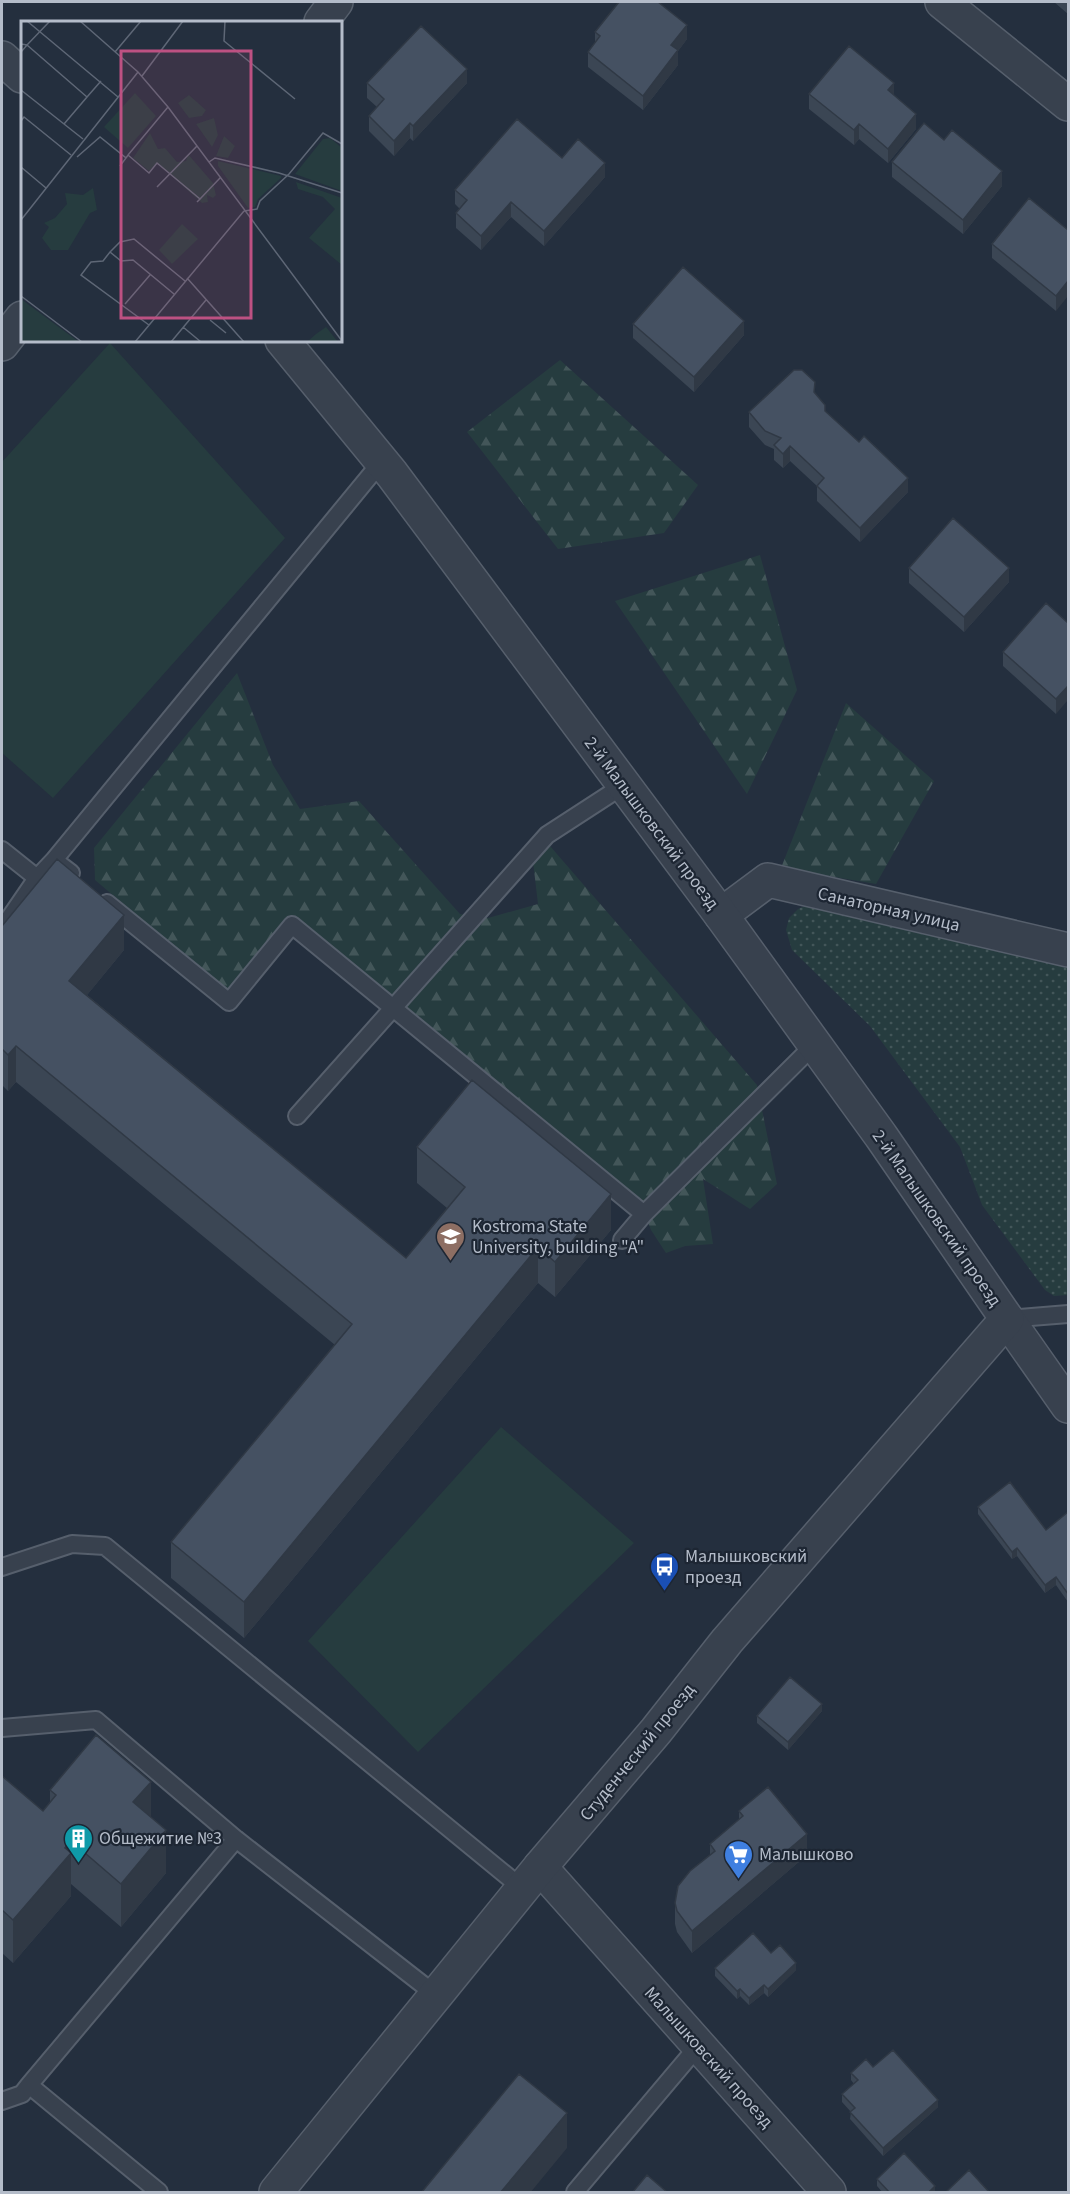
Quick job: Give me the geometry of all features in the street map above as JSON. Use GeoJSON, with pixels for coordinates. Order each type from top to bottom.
{"type":"FeatureCollection","features":[{"type":"Feature","properties":{"kind":"street"},"geometry":{"type":"LineString","coordinates":[[322,21],[336,2]]}},
{"type":"Feature","properties":{"kind":"street"},"geometry":{"type":"LineString","coordinates":[[942,2],[1068,104]]}},
{"type":"Feature","properties":{"kind":"street"},"geometry":{"type":"LineString","coordinates":[[2,58],[21,75]]}},
{"type":"Feature","properties":{"kind":"street"},"geometry":{"type":"LineString","coordinates":[[2,344],[21,319]]}},
{"type":"Feature","properties":{"kind":"street","name":"2-й Малышковский проезд"},"geometry":{"type":"LineString","coordinates":[[284,342],[382,461],[720,915],[887,1145],[1068,1406]]}},
{"type":"Feature","properties":{"kind":"street","name":"Санаторная улица"},"geometry":{"type":"LineString","coordinates":[[720,915],[768,880],[1068,950]]}},
{"type":"Feature","properties":{"kind":"street","name":"Студенческий проезд"},"geometry":{"type":"LineString","coordinates":[[276,2193],[532,1878],[656,1731],[727,1641],[1006,1318]]}},
{"type":"Feature","properties":{"kind":"street","name":"Малышковский проезд"},"geometry":{"type":"LineString","coordinates":[[532,1878],[699,2045],[829,2193]]}},
{"type":"Feature","properties":{"kind":"lane"},"geometry":{"type":"LineString","coordinates":[[2,929],[37,878],[382,461]]}},
{"type":"Feature","properties":{"kind":"lane"},"geometry":{"type":"LineString","coordinates":[[297,1116],[547,835],[624,785]]}},
{"type":"Feature","properties":{"kind":"lane"},"geometry":{"type":"LineString","coordinates":[[2,850],[37,878]]}},
{"type":"Feature","properties":{"kind":"lane"},"geometry":{"type":"LineString","coordinates":[[54,860],[229,1002],[292,925],[644,1214]]}},
{"type":"Feature","properties":{"kind":"lane"},"geometry":{"type":"LineString","coordinates":[[622,1240],[644,1214],[814,1045]]}},
{"type":"Feature","properties":{"kind":"lane"},"geometry":{"type":"LineString","coordinates":[[1006,1318],[1068,1314]]}},
{"type":"Feature","properties":{"kind":"lane"},"geometry":{"type":"LineString","coordinates":[[2,1567],[72,1544],[105,1546],[532,1878]]}},
{"type":"Feature","properties":{"kind":"lane"},"geometry":{"type":"LineString","coordinates":[[2,1728],[96,1720],[236,1839],[436,1995]]}},
{"type":"Feature","properties":{"kind":"lane"},"geometry":{"type":"LineString","coordinates":[[2,2101],[22,2094],[236,1839]]}},
{"type":"Feature","properties":{"kind":"lane"},"geometry":{"type":"LineString","coordinates":[[575,2193],[699,2045]]}},
{"type":"Feature","properties":{"kind":"lane"},"geometry":{"type":"LineString","coordinates":[[29,2085],[159,2193]]}},
{"type":"Feature","properties":{"kind":"green space"},"geometry":{"type":"Polygon","coordinates":[[[110,343],[285,538],[53,798],[2,753],[2,462],[110,343]]]}},
{"type":"Feature","properties":{"kind":"green space"},"geometry":{"type":"Polygon","coordinates":[[[560,360],[698,485],[664,533],[558,549],[467,432],[560,360]]]}},
{"type":"Feature","properties":{"kind":"green space"},"geometry":{"type":"Polygon","coordinates":[[[760,555],[797,690],[747,794],[615,601],[760,555]]]}},
{"type":"Feature","properties":{"kind":"green space"},"geometry":{"type":"Polygon","coordinates":[[[237,673],[273,765],[300,809],[359,801],[460,914],[488,918],[538,904],[532,853],[550,846],[757,1085],[777,1184],[750,1209],[703,1179],[713,1244],[685,1246],[666,1253],[651,1230],[642,1207],[295,919],[228,992],[95,880],[94,848],[237,673]]]}},
{"type":"Feature","properties":{"kind":"green space"},"geometry":{"type":"Polygon","coordinates":[[[846,703],[934,781],[876,884],[781,868],[846,703]]]}},
{"type":"Feature","properties":{"kind":"green space"},"geometry":{"type":"Polygon","coordinates":[[[807,905],[1068,962],[1068,1295],[1054,1296],[1045,1290],[982,1205],[960,1147],[870,1026],[792,950],[786,930],[789,918],[798,909],[807,905]]]}},
{"type":"Feature","properties":{"kind":"green space"},"geometry":{"type":"Polygon","coordinates":[[[501,1427],[634,1543],[418,1752],[308,1641],[501,1427]]]}},
{"type":"Feature","properties":{"kind":"building"},"geometry":{"type":"Polygon","coordinates":[[[619,2],[658,2],[687,25],[671,45],[678,50],[643,96],[588,52],[600,36],[595,32],[619,2]]]}},
{"type":"Feature","properties":{"kind":"building"},"geometry":{"type":"Polygon","coordinates":[[[421,26],[467,69],[413,126],[410,123],[394,141],[369,116],[384,99],[367,83],[421,26]]]}},
{"type":"Feature","properties":{"kind":"building"},"geometry":{"type":"Polygon","coordinates":[[[849,46],[894,83],[888,90],[916,114],[888,149],[859,124],[854,130],[809,94],[849,46]]]}},
{"type":"Feature","properties":{"kind":"building"},"geometry":{"type":"Polygon","coordinates":[[[517,119],[562,158],[578,139],[605,163],[544,231],[511,202],[481,236],[456,213],[467,200],[455,190],[517,119]]]}},
{"type":"Feature","properties":{"kind":"building"},"geometry":{"type":"Polygon","coordinates":[[[924,123],[944,140],[952,130],[1002,171],[963,220],[892,162],[924,123]]]}},
{"type":"Feature","properties":{"kind":"building"},"geometry":{"type":"Polygon","coordinates":[[[1029,198],[1068,230],[1068,281],[1056,296],[992,244],[1029,198]]]}},
{"type":"Feature","properties":{"kind":"building"},"geometry":{"type":"Polygon","coordinates":[[[683,267],[744,321],[694,377],[633,324],[683,267]]]}},
{"type":"Feature","properties":{"kind":"building"},"geometry":{"type":"Polygon","coordinates":[[[794,370],[802,370],[815,382],[814,392],[825,405],[825,411],[859,442],[864,436],[908,478],[860,528],[817,486],[824,478],[790,446],[783,454],[774,445],[781,438],[765,431],[749,412],[794,370]]]}},
{"type":"Feature","properties":{"kind":"building"},"geometry":{"type":"Polygon","coordinates":[[[953,518],[1009,568],[964,617],[909,568],[953,518]]]}},
{"type":"Feature","properties":{"kind":"building"},"geometry":{"type":"Polygon","coordinates":[[[1046,603],[1068,623],[1068,686],[1056,699],[1003,652],[1046,603]]]}},
{"type":"Feature","properties":{"kind":"building"},"geometry":{"type":"Polygon","coordinates":[[[57,859],[124,915],[69,981],[406,1258],[465,1187],[417,1147],[472,1080],[611,1194],[555,1262],[538,1247],[244,1602],[171,1542],[352,1324],[16,1046],[8,1055],[2,1049],[2,926],[57,859]]]}},
{"type":"Feature","properties":{"kind":"building"},"geometry":{"type":"Polygon","coordinates":[[[1010,1482],[1046,1530],[1068,1512],[1068,1594],[1056,1577],[1045,1585],[1017,1548],[1012,1552],[978,1507],[1010,1482]]]}},
{"type":"Feature","properties":{"kind":"building"},"geometry":{"type":"Polygon","coordinates":[[[790,1677],[822,1704],[788,1742],[757,1716],[790,1677]]]}},
{"type":"Feature","properties":{"kind":"building"},"geometry":{"type":"Polygon","coordinates":[[[96,1735],[151,1782],[133,1802],[166,1830],[121,1884],[71,1841],[65,1848],[71,1853],[13,1920],[2,1910],[2,1776],[43,1811],[56,1795],[50,1790],[96,1735]]]}},
{"type":"Feature","properties":{"kind":"building"},"geometry":{"type":"Polygon","coordinates":[[[768,1787],[807,1834],[692,1931],[677,1911],[675,1903],[678,1886],[690,1871],[715,1851],[710,1844],[743,1816],[739,1811],[768,1787]]]}},
{"type":"Feature","properties":{"kind":"building"},"geometry":{"type":"Polygon","coordinates":[[[753,1933],[771,1953],[780,1945],[796,1963],[768,1989],[764,1985],[749,1998],[740,1989],[737,1991],[715,1968],[753,1933]]]}},
{"type":"Feature","properties":{"kind":"building"},"geometry":{"type":"Polygon","coordinates":[[[893,2050],[938,2100],[883,2148],[850,2112],[855,2108],[842,2094],[858,2080],[851,2073],[866,2059],[873,2067],[893,2050]]]}},
{"type":"Feature","properties":{"kind":"building"},"geometry":{"type":"Polygon","coordinates":[[[519,2074],[567,2113],[500,2193],[421,2193],[519,2074]]]}},
{"type":"Feature","properties":{"kind":"building"},"geometry":{"type":"Polygon","coordinates":[[[904,2153],[935,2186],[928,2193],[890,2193],[877,2179],[904,2153]]]}},
{"type":"Feature","properties":{"kind":"building"},"geometry":{"type":"Polygon","coordinates":[[[969,2170],[990,2193],[945,2193],[969,2170]]]}},
{"type":"Feature","properties":{"kind":"building"},"geometry":{"type":"Polygon","coordinates":[[[647,2175],[668,2193],[632,2193],[647,2175]]]}},
{"type":"Feature","properties":{"kind":"place","name":"Kostroma State University, building \"A\""},"geometry":{"type":"Point","coordinates":[451,1262]}},
{"type":"Feature","properties":{"kind":"place","name":"Малышковский проезд"},"geometry":{"type":"Point","coordinates":[664,1592]}},
{"type":"Feature","properties":{"kind":"place","name":"Общежитие №3"},"geometry":{"type":"Point","coordinates":[78,1864]}},
{"type":"Feature","properties":{"kind":"place","name":"Малышково"},"geometry":{"type":"Point","coordinates":[738,1880]}}]}
